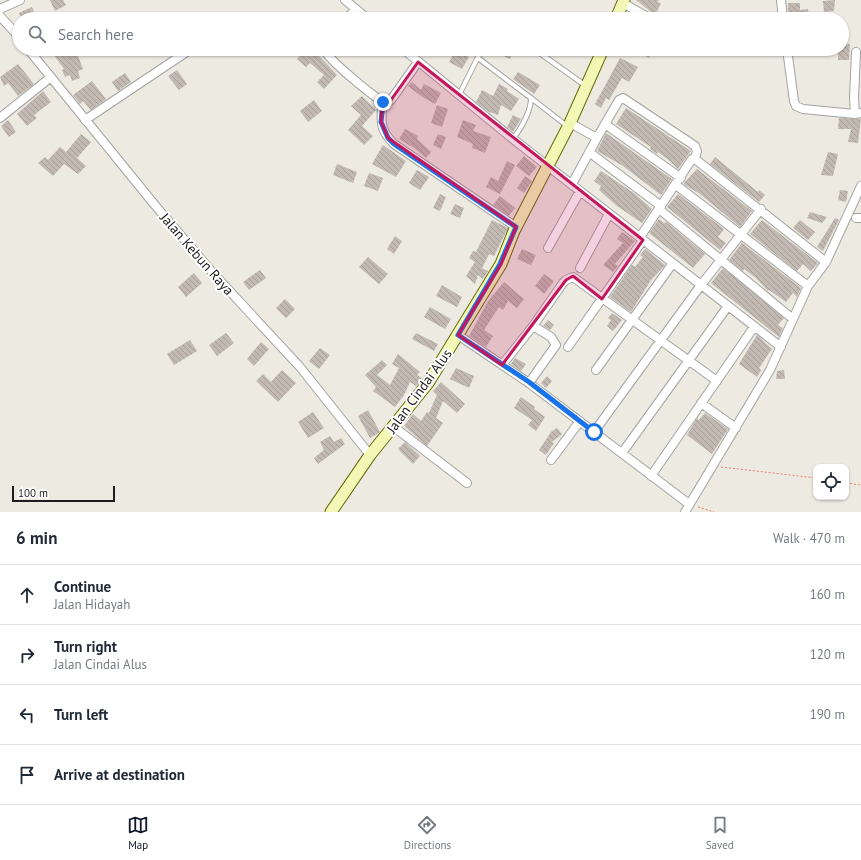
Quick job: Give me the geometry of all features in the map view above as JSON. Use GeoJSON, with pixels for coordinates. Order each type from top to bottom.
{"type":"FeatureCollection","features":[{"type":"Feature","properties":{"kind":"street"},"geometry":{"type":"LineString","coordinates":[[0,9],[20,0]]}},
{"type":"Feature","properties":{"kind":"street"},"geometry":{"type":"LineString","coordinates":[[345,0],[360,12]]}},
{"type":"Feature","properties":{"kind":"street"},"geometry":{"type":"LineString","coordinates":[[781,0],[782,12]]}},
{"type":"Feature","properties":{"kind":"street"},"geometry":{"type":"LineString","coordinates":[[619,12],[624,2],[640,12]]}},
{"type":"Feature","properties":{"kind":"street"},"geometry":{"type":"LineString","coordinates":[[353,12],[356,9]]}},
{"type":"Feature","properties":{"kind":"street"},"geometry":{"type":"LineString","coordinates":[[0,16],[12,29]]}},
{"type":"Feature","properties":{"kind":"street"},"geometry":{"type":"LineString","coordinates":[[788,56],[796,106],[802,109],[858,114],[854,98],[856,52]]}},
{"type":"Feature","properties":{"kind":"street","name":"Jalan Kebun Raya"},"geometry":{"type":"LineString","coordinates":[[34,56],[84,120],[212,272],[300,368],[370,455]]}},
{"type":"Feature","properties":{"kind":"street"},"geometry":{"type":"LineString","coordinates":[[84,120],[180,56]]}},
{"type":"Feature","properties":{"kind":"street"},"geometry":{"type":"LineString","coordinates":[[329,56],[382,101],[391,100],[418,62]]}},
{"type":"Feature","properties":{"kind":"street"},"geometry":{"type":"LineString","coordinates":[[411,56],[513,139],[781,348]]}},
{"type":"Feature","properties":{"kind":"street","name":"Jalan Cindai Alus"},"geometry":{"type":"LineString","coordinates":[[331,512],[370,455],[428,383],[500,264],[516,227],[569,124],[600,56]]}},
{"type":"Feature","properties":{"kind":"street"},"geometry":{"type":"LineString","coordinates":[[0,118],[51,77]]}},
{"type":"Feature","properties":{"kind":"street"},"geometry":{"type":"LineString","coordinates":[[568,347],[642,239],[692,159],[695,158],[697,151],[695,146],[623,98],[619,100],[596,138],[572,184]]}},
{"type":"Feature","properties":{"kind":"street"},"geometry":{"type":"LineString","coordinates":[[382,101],[381,122],[388,138],[394,144],[516,227]]}},
{"type":"Feature","properties":{"kind":"street"},"geometry":{"type":"LineString","coordinates":[[569,124],[596,138]]}},
{"type":"Feature","properties":{"kind":"street"},"geometry":{"type":"LineString","coordinates":[[605,124],[681,178]]}},
{"type":"Feature","properties":{"kind":"street"},"geometry":{"type":"LineString","coordinates":[[589,152],[794,318]]}},
{"type":"Feature","properties":{"kind":"street"},"geometry":{"type":"LineString","coordinates":[[695,158],[826,262]]}},
{"type":"Feature","properties":{"kind":"street"},"geometry":{"type":"LineString","coordinates":[[676,185],[808,286]]}},
{"type":"Feature","properties":{"kind":"street"},"geometry":{"type":"LineString","coordinates":[[458,335],[529,382],[651,476],[687,508],[714,466],[770,370],[808,286],[826,262],[861,186]]}},
{"type":"Feature","properties":{"kind":"street"},"geometry":{"type":"LineString","coordinates":[[548,248],[580,191]]}},
{"type":"Feature","properties":{"kind":"street"},"geometry":{"type":"LineString","coordinates":[[594,432],[701,285],[761,209]]}},
{"type":"Feature","properties":{"kind":"street"},"geometry":{"type":"LineString","coordinates":[[580,268],[610,214]]}},
{"type":"Feature","properties":{"kind":"street"},"geometry":{"type":"LineString","coordinates":[[596,370],[672,263]]}},
{"type":"Feature","properties":{"kind":"street"},"geometry":{"type":"LineString","coordinates":[[502,365],[533,326],[563,283],[570,278],[576,278],[660,341],[717,381]]}},
{"type":"Feature","properties":{"kind":"street"},"geometry":{"type":"LineString","coordinates":[[622,453],[728,306]]}},
{"type":"Feature","properties":{"kind":"street"},"geometry":{"type":"LineString","coordinates":[[529,382],[556,345],[552,337],[533,326]]}},
{"type":"Feature","properties":{"kind":"street"},"geometry":{"type":"LineString","coordinates":[[651,476],[754,327]]}},
{"type":"Feature","properties":{"kind":"street"},"geometry":{"type":"LineString","coordinates":[[701,403],[736,428]]}},
{"type":"Feature","properties":{"kind":"street"},"geometry":{"type":"LineString","coordinates":[[551,460],[580,421]]}},
{"type":"Feature","properties":{"kind":"street"},"geometry":{"type":"LineString","coordinates":[[394,427],[467,482]]}},
{"type":"Feature","properties":{"kind":"lane"},"geometry":{"type":"LineString","coordinates":[[544,56],[587,86]]}},
{"type":"Feature","properties":{"kind":"lane"},"geometry":{"type":"LineString","coordinates":[[458,95],[478,58],[530,98],[569,124]]}},
{"type":"Feature","properties":{"kind":"lane"},"geometry":{"type":"LineString","coordinates":[[513,139],[521,129],[531,104],[530,98]]}},
{"type":"Feature","properties":{"kind":"path"},"geometry":{"type":"LineString","coordinates":[[714,466],[813,478]]}},
{"type":"Feature","properties":{"kind":"path"},"geometry":{"type":"LineString","coordinates":[[849,483],[861,485]]}},
{"type":"Feature","properties":{"kind":"path"},"geometry":{"type":"LineString","coordinates":[[687,508],[714,512]]}},
{"type":"Feature","properties":{"kind":"highlighted area"},"geometry":{"type":"Polygon","coordinates":[[[418,62],[643,240],[602,299],[573,276],[566,280],[502,365],[458,335],[501,264],[516,227],[388,138],[381,122],[382,101],[391,100],[418,62]]]}},
{"type":"Feature","properties":{"kind":"building"},"geometry":{"type":"Polygon","coordinates":[[[50,0],[63,0],[66,5],[55,11],[50,0]]]}},
{"type":"Feature","properties":{"kind":"building"},"geometry":{"type":"Polygon","coordinates":[[[636,0],[659,0],[657,2],[661,3],[656,12],[651,12],[636,0]]]}},
{"type":"Feature","properties":{"kind":"building"},"geometry":{"type":"Polygon","coordinates":[[[835,0],[834,11],[824,12],[823,1],[835,0]]]}},
{"type":"Feature","properties":{"kind":"building"},"geometry":{"type":"Polygon","coordinates":[[[788,3],[800,3],[800,10],[808,9],[808,12],[788,12],[788,3]]]}},
{"type":"Feature","properties":{"kind":"building"},"geometry":{"type":"Polygon","coordinates":[[[32,7],[34,12],[21,12],[32,7]]]}},
{"type":"Feature","properties":{"kind":"building"},"geometry":{"type":"Polygon","coordinates":[[[850,44],[849,60],[838,60],[838,56],[849,56],[850,44]]]}},
{"type":"Feature","properties":{"kind":"building"},"geometry":{"type":"Polygon","coordinates":[[[55,56],[78,56],[83,69],[78,71],[80,78],[72,81],[70,75],[65,77],[62,70],[64,69],[55,56]]]}},
{"type":"Feature","properties":{"kind":"building"},"geometry":{"type":"Polygon","coordinates":[[[300,56],[319,56],[337,75],[324,89],[317,82],[324,75],[310,63],[306,67],[297,59],[300,56]]]}},
{"type":"Feature","properties":{"kind":"building"},"geometry":{"type":"Polygon","coordinates":[[[452,56],[469,57],[462,69],[449,62],[452,56]]]}},
{"type":"Feature","properties":{"kind":"building"},"geometry":{"type":"Polygon","coordinates":[[[503,56],[512,56],[510,59],[503,56]]]}},
{"type":"Feature","properties":{"kind":"building"},"geometry":{"type":"Polygon","coordinates":[[[620,58],[638,67],[629,82],[622,78],[609,100],[606,98],[601,108],[595,104],[620,58]]]}},
{"type":"Feature","properties":{"kind":"building"},"geometry":{"type":"Polygon","coordinates":[[[18,64],[34,84],[18,96],[8,83],[4,86],[0,77],[18,64]]]}},
{"type":"Feature","properties":{"kind":"building"},"geometry":{"type":"Polygon","coordinates":[[[177,70],[187,84],[179,90],[168,76],[177,70]]]}},
{"type":"Feature","properties":{"kind":"building"},"geometry":{"type":"Polygon","coordinates":[[[518,72],[540,85],[534,94],[513,79],[518,72]]]}},
{"type":"Feature","properties":{"kind":"building"},"geometry":{"type":"Polygon","coordinates":[[[125,73],[131,82],[118,91],[112,82],[125,73]]]}},
{"type":"Feature","properties":{"kind":"building"},"geometry":{"type":"Polygon","coordinates":[[[92,81],[106,99],[91,110],[83,101],[80,104],[73,95],[92,81]]]}},
{"type":"Feature","properties":{"kind":"building"},"geometry":{"type":"Polygon","coordinates":[[[412,82],[421,90],[424,84],[441,93],[435,104],[408,86],[412,82]]]}},
{"type":"Feature","properties":{"kind":"building"},"geometry":{"type":"Polygon","coordinates":[[[499,84],[508,89],[507,91],[519,99],[511,111],[501,105],[498,115],[489,112],[476,102],[482,90],[493,96],[499,84]]]}},
{"type":"Feature","properties":{"kind":"building"},"geometry":{"type":"Polygon","coordinates":[[[43,91],[51,102],[34,115],[37,118],[27,126],[17,114],[43,91]]]}},
{"type":"Feature","properties":{"kind":"building"},"geometry":{"type":"Polygon","coordinates":[[[362,96],[376,110],[362,126],[373,136],[364,145],[348,130],[361,115],[351,106],[362,96]]]}},
{"type":"Feature","properties":{"kind":"building"},"geometry":{"type":"Polygon","coordinates":[[[314,100],[322,111],[308,122],[300,111],[314,100]]]}},
{"type":"Feature","properties":{"kind":"building"},"geometry":{"type":"Polygon","coordinates":[[[437,105],[448,109],[442,127],[431,123],[437,105]]]}},
{"type":"Feature","properties":{"kind":"building"},"geometry":{"type":"Polygon","coordinates":[[[626,108],[691,151],[678,169],[658,152],[657,154],[650,149],[651,147],[616,124],[626,108]]]}},
{"type":"Feature","properties":{"kind":"building"},"geometry":{"type":"Polygon","coordinates":[[[513,115],[521,119],[513,132],[507,127],[513,115]]]}},
{"type":"Feature","properties":{"kind":"building"},"geometry":{"type":"Polygon","coordinates":[[[839,118],[861,119],[858,143],[848,142],[851,129],[838,129],[839,118]]]}},
{"type":"Feature","properties":{"kind":"building"},"geometry":{"type":"Polygon","coordinates":[[[8,120],[16,132],[9,137],[1,126],[8,120]]]}},
{"type":"Feature","properties":{"kind":"building"},"geometry":{"type":"Polygon","coordinates":[[[463,120],[476,125],[473,131],[491,137],[485,153],[472,148],[473,144],[457,137],[463,120]]]}},
{"type":"Feature","properties":{"kind":"building"},"geometry":{"type":"Polygon","coordinates":[[[405,129],[418,136],[417,139],[431,152],[426,158],[414,148],[399,139],[405,129]]]}},
{"type":"Feature","properties":{"kind":"building"},"geometry":{"type":"Polygon","coordinates":[[[606,133],[672,179],[661,195],[623,166],[597,151],[606,133]]]}},
{"type":"Feature","properties":{"kind":"building"},"geometry":{"type":"Polygon","coordinates":[[[81,134],[91,142],[77,158],[86,166],[78,174],[64,164],[53,176],[38,163],[45,157],[48,160],[60,147],[66,152],[81,134]]]}},
{"type":"Feature","properties":{"kind":"building"},"geometry":{"type":"Polygon","coordinates":[[[438,134],[446,137],[441,149],[433,145],[438,134]]]}},
{"type":"Feature","properties":{"kind":"building"},"geometry":{"type":"Polygon","coordinates":[[[383,145],[406,161],[396,177],[372,164],[383,145]]]}},
{"type":"Feature","properties":{"kind":"building"},"geometry":{"type":"Polygon","coordinates":[[[828,152],[838,154],[833,176],[821,175],[828,152]]]}},
{"type":"Feature","properties":{"kind":"building"},"geometry":{"type":"Polygon","coordinates":[[[524,156],[537,167],[529,176],[516,166],[524,156]]]}},
{"type":"Feature","properties":{"kind":"building"},"geometry":{"type":"Polygon","coordinates":[[[715,157],[758,192],[759,190],[765,195],[759,202],[710,164],[715,157]]]}},
{"type":"Feature","properties":{"kind":"building"},"geometry":{"type":"Polygon","coordinates":[[[507,161],[515,165],[500,194],[486,187],[491,177],[498,181],[507,161]]]}},
{"type":"Feature","properties":{"kind":"building"},"geometry":{"type":"Polygon","coordinates":[[[337,164],[357,172],[353,183],[333,175],[337,164]]]}},
{"type":"Feature","properties":{"kind":"building"},"geometry":{"type":"Polygon","coordinates":[[[697,169],[752,211],[740,227],[700,194],[685,185],[684,183],[697,169]]]}},
{"type":"Feature","properties":{"kind":"building"},"geometry":{"type":"Polygon","coordinates":[[[417,170],[429,177],[420,190],[409,183],[417,170]]]}},
{"type":"Feature","properties":{"kind":"building"},"geometry":{"type":"Polygon","coordinates":[[[601,171],[635,194],[652,209],[642,223],[617,206],[599,190],[601,186],[594,181],[601,171]]]}},
{"type":"Feature","properties":{"kind":"building"},"geometry":{"type":"Polygon","coordinates":[[[369,173],[383,178],[378,191],[364,186],[369,173]]]}},
{"type":"Feature","properties":{"kind":"building"},"geometry":{"type":"Polygon","coordinates":[[[525,176],[532,181],[524,193],[517,188],[525,176]]]}},
{"type":"Feature","properties":{"kind":"building"},"geometry":{"type":"Polygon","coordinates":[[[840,190],[848,191],[846,202],[838,200],[840,190]]]}},
{"type":"Feature","properties":{"kind":"building"},"geometry":{"type":"Polygon","coordinates":[[[440,194],[446,197],[440,211],[433,208],[440,194]]]}},
{"type":"Feature","properties":{"kind":"building"},"geometry":{"type":"Polygon","coordinates":[[[678,194],[724,229],[718,237],[726,243],[720,250],[667,207],[678,194]]]}},
{"type":"Feature","properties":{"kind":"building"},"geometry":{"type":"Polygon","coordinates":[[[500,196],[515,208],[509,216],[493,205],[500,196]]]}},
{"type":"Feature","properties":{"kind":"building"},"geometry":{"type":"Polygon","coordinates":[[[455,204],[464,208],[460,218],[450,214],[455,204]]]}},
{"type":"Feature","properties":{"kind":"building"},"geometry":{"type":"Polygon","coordinates":[[[810,212],[827,217],[822,223],[807,218],[810,212]]]}},
{"type":"Feature","properties":{"kind":"building"},"geometry":{"type":"Polygon","coordinates":[[[835,218],[839,220],[823,251],[817,247],[835,218]]]}},
{"type":"Feature","properties":{"kind":"building"},"geometry":{"type":"Polygon","coordinates":[[[659,219],[664,223],[666,222],[705,254],[693,268],[649,233],[659,219]]]}},
{"type":"Feature","properties":{"kind":"building"},"geometry":{"type":"Polygon","coordinates":[[[492,220],[508,228],[494,256],[489,254],[482,268],[488,271],[483,279],[478,275],[475,284],[466,276],[475,262],[469,258],[473,251],[476,252],[492,220]]]}},
{"type":"Feature","properties":{"kind":"building"},"geometry":{"type":"Polygon","coordinates":[[[762,220],[818,263],[811,271],[803,264],[797,271],[750,234],[762,220]]]}},
{"type":"Feature","properties":{"kind":"building"},"geometry":{"type":"Polygon","coordinates":[[[800,220],[815,232],[808,240],[793,228],[800,220]]]}},
{"type":"Feature","properties":{"kind":"building"},"geometry":{"type":"Polygon","coordinates":[[[622,232],[635,241],[615,264],[618,266],[613,272],[603,265],[623,243],[617,239],[622,232]]]}},
{"type":"Feature","properties":{"kind":"building"},"geometry":{"type":"Polygon","coordinates":[[[395,236],[402,241],[394,254],[387,249],[395,236]]]}},
{"type":"Feature","properties":{"kind":"building"},"geometry":{"type":"Polygon","coordinates":[[[742,243],[801,288],[797,297],[793,293],[786,302],[769,290],[768,291],[756,278],[744,269],[743,271],[729,260],[742,243]]]}},
{"type":"Feature","properties":{"kind":"building"},"geometry":{"type":"Polygon","coordinates":[[[522,249],[536,255],[531,265],[517,259],[522,249]]]}},
{"type":"Feature","properties":{"kind":"building"},"geometry":{"type":"Polygon","coordinates":[[[645,249],[665,265],[651,280],[631,312],[610,297],[632,265],[635,267],[643,257],[640,255],[645,249]]]}},
{"type":"Feature","properties":{"kind":"building"},"geometry":{"type":"Polygon","coordinates":[[[368,257],[388,274],[379,284],[359,267],[368,257]]]}},
{"type":"Feature","properties":{"kind":"building"},"geometry":{"type":"Polygon","coordinates":[[[723,268],[784,318],[778,325],[783,328],[779,337],[711,283],[723,268]]]}},
{"type":"Feature","properties":{"kind":"building"},"geometry":{"type":"Polygon","coordinates":[[[260,270],[266,278],[249,290],[243,282],[260,270]]]}},
{"type":"Feature","properties":{"kind":"building"},"geometry":{"type":"Polygon","coordinates":[[[194,273],[202,283],[186,297],[178,287],[194,273]]]}},
{"type":"Feature","properties":{"kind":"building"},"geometry":{"type":"Polygon","coordinates":[[[544,274],[554,281],[544,294],[535,286],[544,274]]]}},
{"type":"Feature","properties":{"kind":"building"},"geometry":{"type":"Polygon","coordinates":[[[504,282],[524,299],[517,308],[508,301],[503,310],[499,307],[484,330],[493,336],[486,347],[469,336],[488,301],[504,282]]]}},
{"type":"Feature","properties":{"kind":"building"},"geometry":{"type":"Polygon","coordinates":[[[442,285],[462,297],[457,307],[436,296],[442,285]]]}},
{"type":"Feature","properties":{"kind":"building"},"geometry":{"type":"Polygon","coordinates":[[[285,299],[295,309],[286,318],[276,308],[285,299]]]}},
{"type":"Feature","properties":{"kind":"building"},"geometry":{"type":"Polygon","coordinates":[[[430,307],[451,319],[445,329],[424,317],[430,307]]]}},
{"type":"Feature","properties":{"kind":"building"},"geometry":{"type":"Polygon","coordinates":[[[612,313],[622,320],[613,331],[607,326],[611,320],[608,318],[612,313]]]}},
{"type":"Feature","properties":{"kind":"building"},"geometry":{"type":"Polygon","coordinates":[[[548,320],[554,325],[550,330],[543,326],[548,320]]]}},
{"type":"Feature","properties":{"kind":"building"},"geometry":{"type":"Polygon","coordinates":[[[226,333],[234,343],[217,356],[209,345],[226,333]]]}},
{"type":"Feature","properties":{"kind":"building"},"geometry":{"type":"Polygon","coordinates":[[[416,333],[438,344],[434,351],[412,339],[416,333]]]}},
{"type":"Feature","properties":{"kind":"building"},"geometry":{"type":"Polygon","coordinates":[[[757,335],[772,349],[759,368],[761,370],[757,377],[739,364],[757,335]]]}},
{"type":"Feature","properties":{"kind":"building"},"geometry":{"type":"Polygon","coordinates":[[[190,340],[197,351],[174,365],[167,354],[190,340]]]}},
{"type":"Feature","properties":{"kind":"building"},"geometry":{"type":"Polygon","coordinates":[[[261,342],[269,349],[254,366],[247,359],[261,342]]]}},
{"type":"Feature","properties":{"kind":"building"},"geometry":{"type":"Polygon","coordinates":[[[320,348],[330,355],[319,369],[309,361],[320,348]]]}},
{"type":"Feature","properties":{"kind":"building"},"geometry":{"type":"Polygon","coordinates":[[[398,354],[420,372],[417,375],[423,379],[416,386],[410,382],[404,395],[395,407],[373,391],[376,387],[365,375],[382,360],[387,365],[377,375],[390,385],[399,368],[392,364],[398,354]]]}},
{"type":"Feature","properties":{"kind":"building"},"geometry":{"type":"Polygon","coordinates":[[[515,358],[526,364],[521,371],[511,364],[515,358]]]}},
{"type":"Feature","properties":{"kind":"building"},"geometry":{"type":"Polygon","coordinates":[[[456,368],[474,376],[469,388],[450,379],[456,368]]]}},
{"type":"Feature","properties":{"kind":"building"},"geometry":{"type":"Polygon","coordinates":[[[282,370],[296,383],[278,402],[256,381],[263,374],[271,382],[282,370]]]}},
{"type":"Feature","properties":{"kind":"building"},"geometry":{"type":"Polygon","coordinates":[[[784,370],[785,379],[776,379],[777,371],[784,370]]]}},
{"type":"Feature","properties":{"kind":"building"},"geometry":{"type":"Polygon","coordinates":[[[547,376],[552,381],[546,388],[541,383],[547,376]]]}},
{"type":"Feature","properties":{"kind":"building"},"geometry":{"type":"Polygon","coordinates":[[[441,382],[465,404],[457,413],[443,401],[436,418],[443,423],[427,446],[404,426],[413,414],[421,421],[427,412],[429,413],[437,395],[433,391],[441,382]]]}},
{"type":"Feature","properties":{"kind":"building"},"geometry":{"type":"Polygon","coordinates":[[[521,397],[535,407],[534,409],[545,417],[536,431],[528,425],[532,420],[514,408],[521,397]]]}},
{"type":"Feature","properties":{"kind":"building"},"geometry":{"type":"Polygon","coordinates":[[[368,410],[380,432],[370,438],[358,416],[368,410]]]}},
{"type":"Feature","properties":{"kind":"building"},"geometry":{"type":"Polygon","coordinates":[[[313,412],[324,428],[308,438],[298,422],[313,412]]]}},
{"type":"Feature","properties":{"kind":"building"},"geometry":{"type":"Polygon","coordinates":[[[705,413],[728,429],[712,454],[687,435],[697,418],[699,420],[705,413]]]}},
{"type":"Feature","properties":{"kind":"building"},"geometry":{"type":"Polygon","coordinates":[[[557,428],[562,434],[552,442],[554,443],[546,455],[539,450],[551,432],[557,428]]]}},
{"type":"Feature","properties":{"kind":"building"},"geometry":{"type":"Polygon","coordinates":[[[330,436],[334,442],[341,438],[345,444],[318,464],[314,458],[324,450],[320,442],[330,436]]]}},
{"type":"Feature","properties":{"kind":"building"},"geometry":{"type":"Polygon","coordinates":[[[405,442],[420,456],[413,464],[398,449],[405,442]]]}},
{"type":"Feature","properties":{"kind":"route"},"geometry":{"type":"LineString","coordinates":[[383,102],[382,101],[381,122],[388,138],[394,144],[516,227],[500,264],[458,335],[529,382],[594,432]]}}]}
